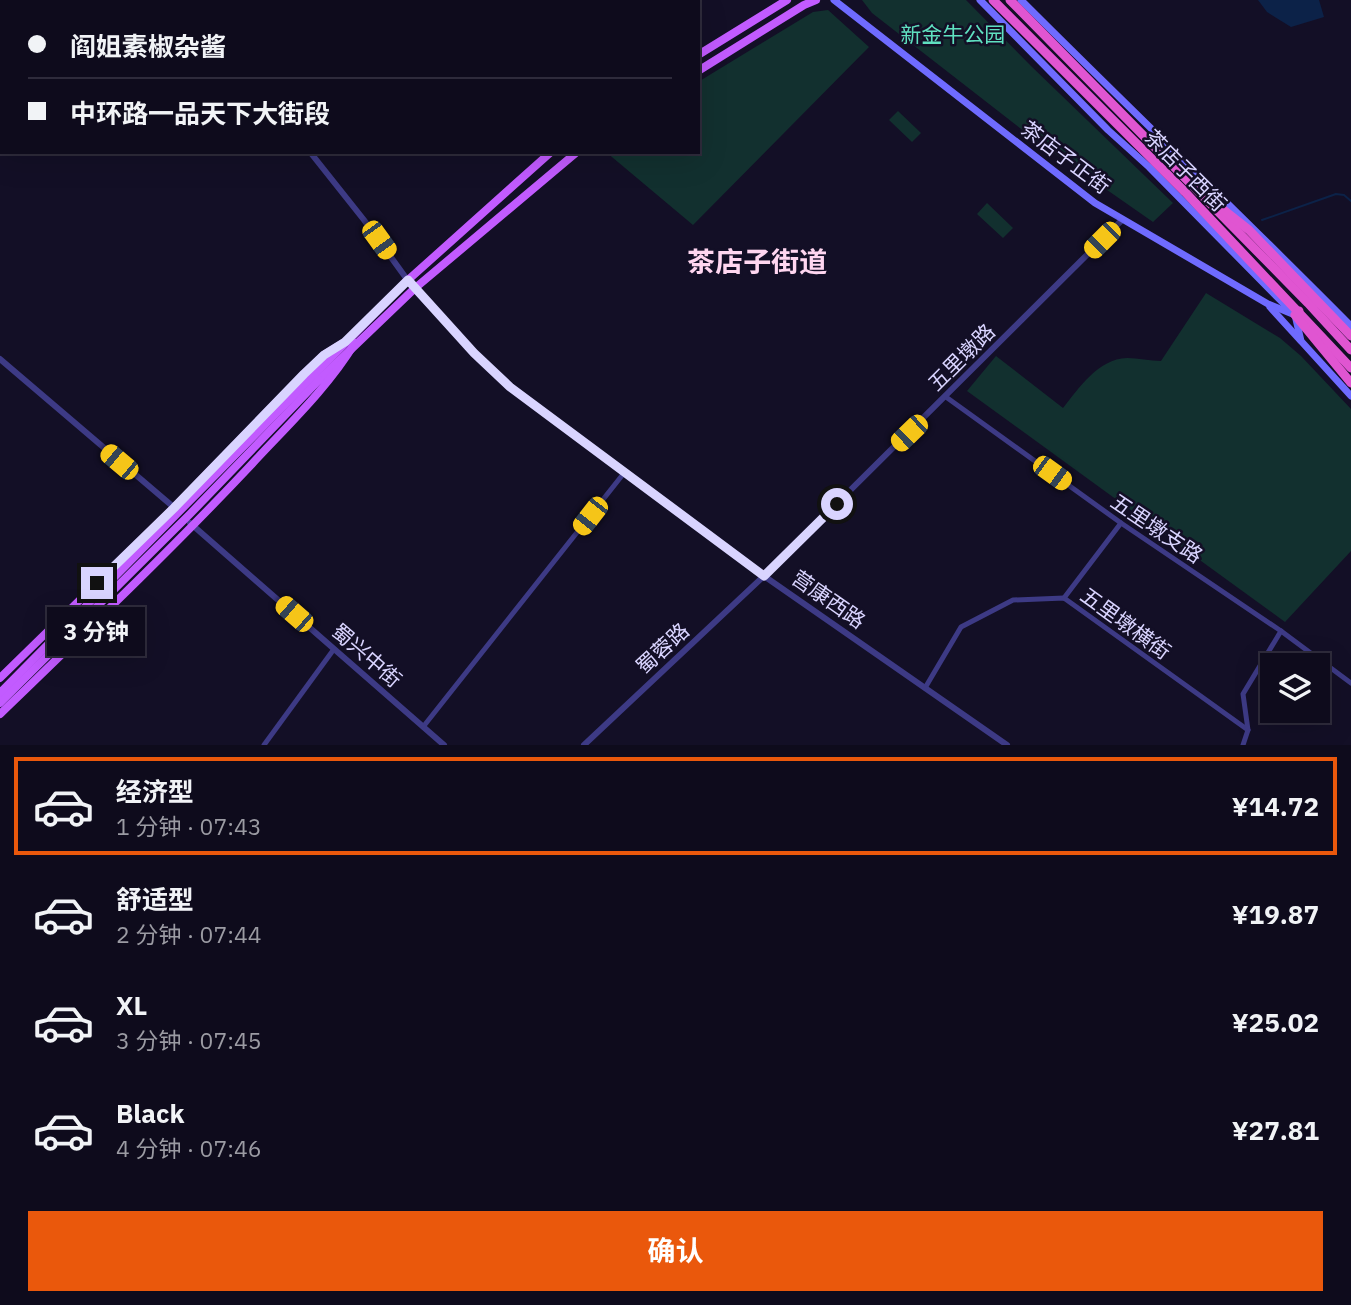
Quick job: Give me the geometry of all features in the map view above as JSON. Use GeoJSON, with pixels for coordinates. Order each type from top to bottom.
{"type":"FeatureCollection","features":[{"type":"Feature","properties":{"kind":"highway","name":"茶店子西街"},"geometry":{"type":"LineString","coordinates":[[993,0],[1351,368]]}},
{"type":"Feature","properties":{"kind":"highway"},"geometry":{"type":"LineString","coordinates":[[1010,0],[1351,350]]}},
{"type":"Feature","properties":{"kind":"highway"},"geometry":{"type":"LineString","coordinates":[[1195,189],[1225,208],[1249,230],[1351,336]]}},
{"type":"Feature","properties":{"kind":"highway"},"geometry":{"type":"LineString","coordinates":[[1297,313],[1351,383]]}},
{"type":"Feature","properties":{"kind":"main road"},"geometry":{"type":"LineString","coordinates":[[700,54],[787,0]]}},
{"type":"Feature","properties":{"kind":"main road"},"geometry":{"type":"LineString","coordinates":[[700,70],[816,0]]}},
{"type":"Feature","properties":{"kind":"main road","name":"茶店子正街"},"geometry":{"type":"LineString","coordinates":[[834,0],[1095,203],[1268,304],[1297,313]]}},
{"type":"Feature","properties":{"kind":"main road"},"geometry":{"type":"LineString","coordinates":[[980,0],[1108,130],[1297,313],[1301,341]]}},
{"type":"Feature","properties":{"kind":"main road"},"geometry":{"type":"LineString","coordinates":[[1021,0],[1217,194]]}},
{"type":"Feature","properties":{"kind":"main road"},"geometry":{"type":"LineString","coordinates":[[1142,136],[1241,214],[1351,326]]}},
{"type":"Feature","properties":{"kind":"main road"},"geometry":{"type":"LineString","coordinates":[[0,702],[190,514],[345,342],[408,280],[549,154]]}},
{"type":"Feature","properties":{"kind":"main road"},"geometry":{"type":"LineString","coordinates":[[0,693],[316,377],[414,289],[575,154]]}},
{"type":"Feature","properties":{"kind":"main road"},"geometry":{"type":"LineString","coordinates":[[1268,304],[1351,396]]}},
{"type":"Feature","properties":{"kind":"main road"},"geometry":{"type":"LineString","coordinates":[[0,678],[174,508],[304,374],[324,355],[345,342]]}},
{"type":"Feature","properties":{"kind":"main road"},"geometry":{"type":"LineString","coordinates":[[0,714],[193,526],[320,391],[341,366],[355,343]]}},
{"type":"Feature","properties":{"kind":"street","name":"营康西路"},"geometry":{"type":"LineString","coordinates":[[312,154],[414,289],[510,387],[764,576],[1007,745]]}},
{"type":"Feature","properties":{"kind":"street","name":"五里墩路"},"geometry":{"type":"LineString","coordinates":[[764,576],[1122,220]]}},
{"type":"Feature","properties":{"kind":"street","name":"蜀兴中街"},"geometry":{"type":"LineString","coordinates":[[0,359],[444,745]]}},
{"type":"Feature","properties":{"kind":"street","name":"五里墩支路"},"geometry":{"type":"LineString","coordinates":[[946,397],[1351,683]]}},
{"type":"Feature","properties":{"kind":"street"},"geometry":{"type":"LineString","coordinates":[[423,727],[624,473]]}},
{"type":"Feature","properties":{"kind":"street"},"geometry":{"type":"LineString","coordinates":[[1064,598],[1121,523]]}},
{"type":"Feature","properties":{"kind":"street","name":"蜀蓉路"},"geometry":{"type":"LineString","coordinates":[[584,745],[764,576]]}},
{"type":"Feature","properties":{"kind":"street","name":"五里墩横街"},"geometry":{"type":"LineString","coordinates":[[925,688],[961,627],[1013,600],[1064,598],[1248,730]]}},
{"type":"Feature","properties":{"kind":"street"},"geometry":{"type":"LineString","coordinates":[[1243,745],[1248,730],[1243,694],[1281,631]]}},
{"type":"Feature","properties":{"kind":"street"},"geometry":{"type":"LineString","coordinates":[[264,745],[334,649]]}},
{"type":"Feature","properties":{"kind":"green space","name":"新金牛公园"},"geometry":{"type":"Polygon","coordinates":[[[862,0],[966,0],[1173,203],[1153,222],[1034,139],[872,13],[862,0]]]}},
{"type":"Feature","properties":{"kind":"green space"},"geometry":{"type":"Polygon","coordinates":[[[828,10],[869,47],[693,225],[608,154],[700,154],[700,81],[813,12],[828,10]]]}},
{"type":"Feature","properties":{"kind":"green space"},"geometry":{"type":"Polygon","coordinates":[[[898,111],[921,133],[912,142],[889,120],[898,111]]]}},
{"type":"Feature","properties":{"kind":"green space"},"geometry":{"type":"Polygon","coordinates":[[[987,203],[1013,228],[1003,238],[977,214],[987,203]]]}},
{"type":"Feature","properties":{"kind":"green space"},"geometry":{"type":"Polygon","coordinates":[[[1206,293],[1280,338],[1301,356],[1351,409],[1351,551],[1285,622],[967,391],[996,356],[1063,408],[1090,376],[1107,363],[1127,358],[1161,361],[1206,293]]]}},
{"type":"Feature","properties":{"kind":"water"},"geometry":{"type":"Polygon","coordinates":[[[1258,0],[1319,0],[1324,17],[1291,27],[1267,12],[1258,0]]]}},
{"type":"Feature","properties":{"kind":"waterway"},"geometry":{"type":"LineString","coordinates":[[1262,220],[1336,194],[1344,195],[1351,201]]}},
{"type":"Feature","properties":{"kind":"district","name":"茶店子街道"},"geometry":{"type":"Point","coordinates":[757,261]}},
{"type":"Feature","properties":{"kind":"route"},"geometry":{"type":"LineString","coordinates":[[97,583],[304,374],[324,355],[345,342],[408,280],[474,353],[510,387],[764,576],[837,504]]}}]}
